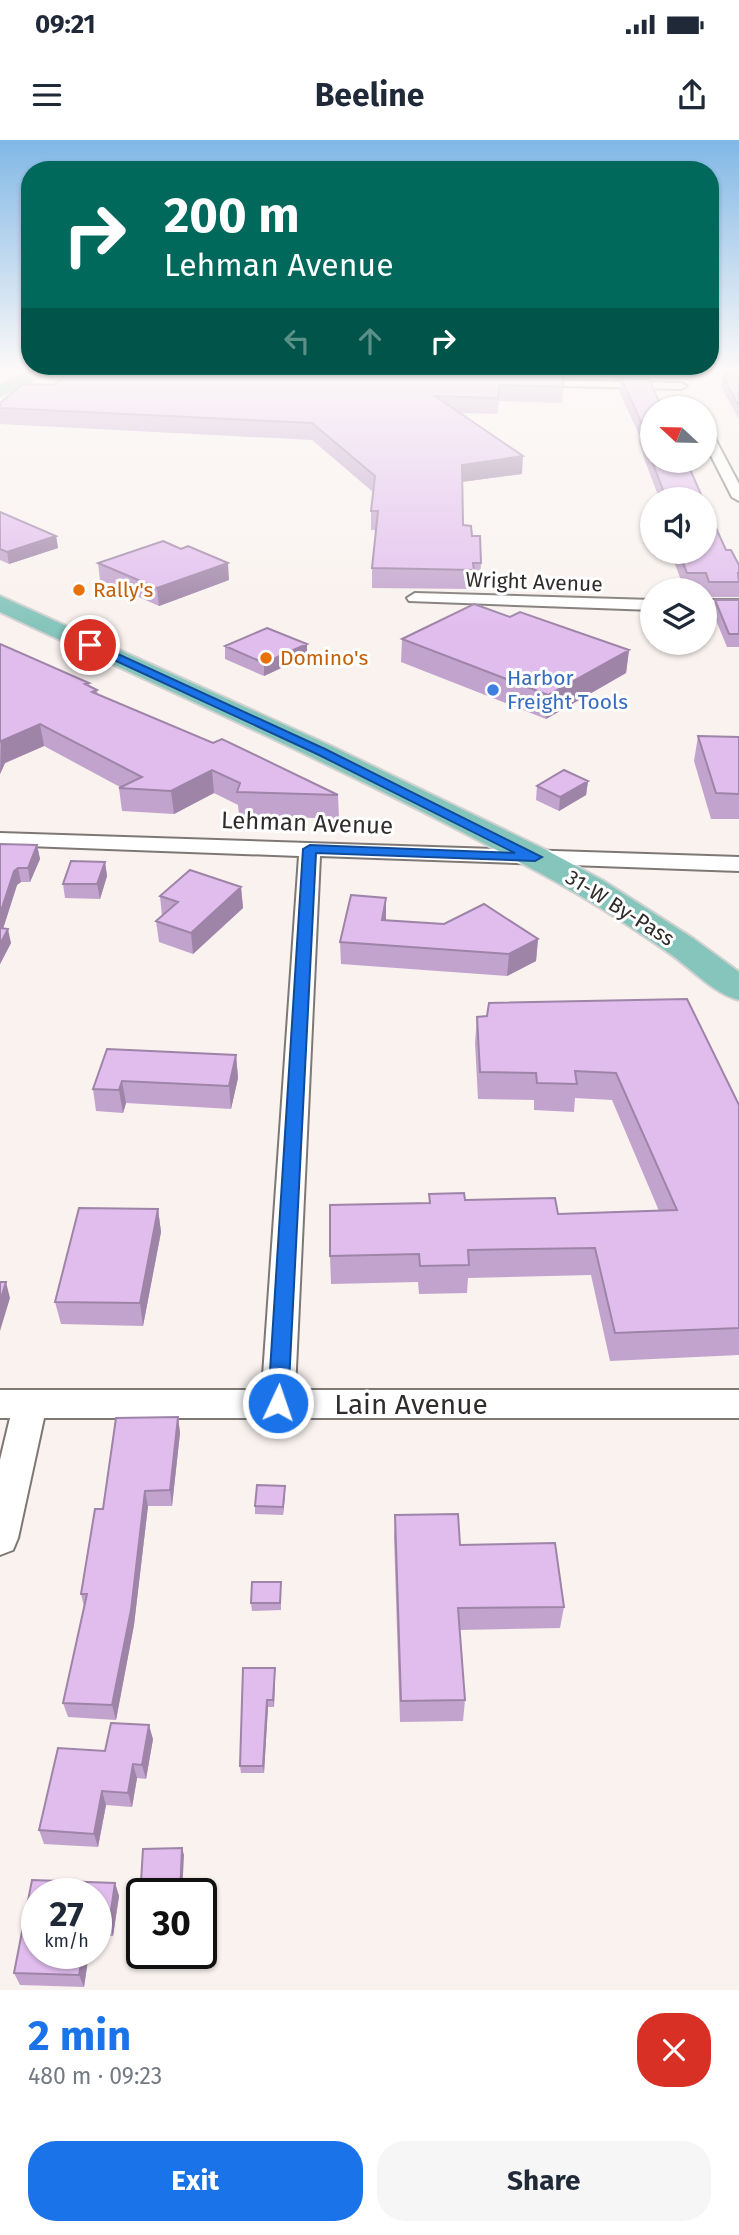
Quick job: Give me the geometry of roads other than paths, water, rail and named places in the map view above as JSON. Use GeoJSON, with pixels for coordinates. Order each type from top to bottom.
{"type":"FeatureCollection","features":[{"type":"Feature","properties":{"kind":"main road","name":"31-W By-Pass"},"geometry":{"type":"LineString","coordinates":[[0,603],[321,752],[535,857],[590,887],[682,946],[739,989]]}},
{"type":"Feature","properties":{"kind":"street"},"geometry":{"type":"LineString","coordinates":[[718,456],[739,497]]}},
{"type":"Feature","properties":{"kind":"street","name":"Wright Avenue"},"geometry":{"type":"LineString","coordinates":[[415,598],[640,605]]}},
{"type":"Feature","properties":{"kind":"street"},"geometry":{"type":"LineString","coordinates":[[717,605],[739,606]]}},
{"type":"Feature","properties":{"kind":"street","name":"Lehman Avenue"},"geometry":{"type":"LineString","coordinates":[[0,839],[739,863]]}},
{"type":"Feature","properties":{"kind":"street"},"geometry":{"type":"LineString","coordinates":[[278,1403],[310,849]]}},
{"type":"Feature","properties":{"kind":"street"},"geometry":{"type":"LineString","coordinates":[[0,1538],[15,1404]]}},
{"type":"Feature","properties":{"kind":"street","name":"Lain Avenue"},"geometry":{"type":"LineString","coordinates":[[15,1404],[739,1404]]}},
{"type":"Feature","properties":{"kind":"place","name":"Rally's"},"geometry":{"type":"Point","coordinates":[79,590]}},
{"type":"Feature","properties":{"kind":"place","name":"Domino's"},"geometry":{"type":"Point","coordinates":[266,658]}},
{"type":"Feature","properties":{"kind":"place","name":"Harbor Freight Tools"},"geometry":{"type":"Point","coordinates":[493,690]}}]}
